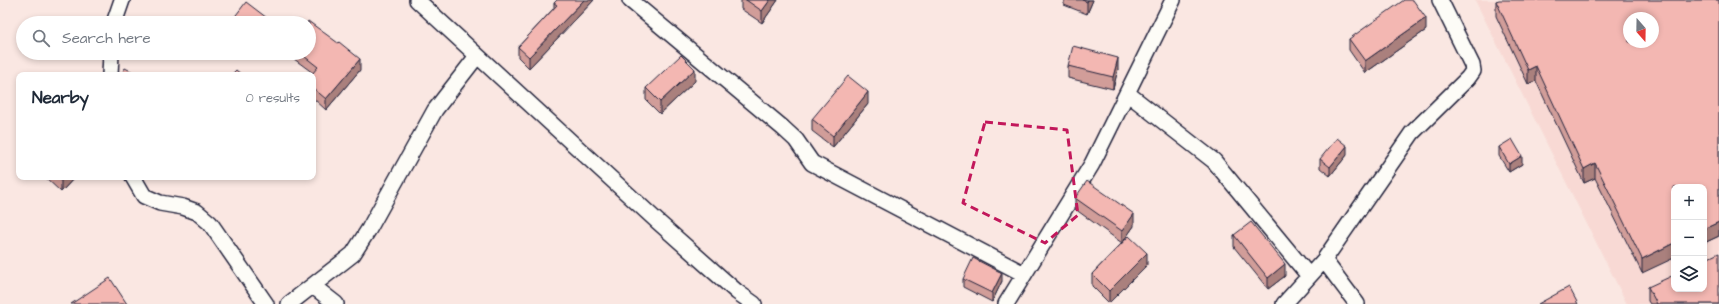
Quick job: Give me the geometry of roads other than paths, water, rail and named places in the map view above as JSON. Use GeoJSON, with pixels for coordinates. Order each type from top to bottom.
{"type":"FeatureCollection","features":[{"type":"Feature","properties":{"kind":"street"},"geometry":{"type":"LineString","coordinates":[[116,16],[122,0]]}},
{"type":"Feature","properties":{"kind":"street"},"geometry":{"type":"LineString","coordinates":[[417,0],[720,277],[754,304]]}},
{"type":"Feature","properties":{"kind":"street"},"geometry":{"type":"LineString","coordinates":[[630,0],[783,128],[796,140],[812,163],[1024,274]]}},
{"type":"Feature","properties":{"kind":"street"},"geometry":{"type":"LineString","coordinates":[[1006,304],[1092,164],[1173,0]]}},
{"type":"Feature","properties":{"kind":"street"},"geometry":{"type":"LineString","coordinates":[[1284,304],[1324,260],[1412,133],[1468,78],[1473,71],[1472,65],[1440,0]]}},
{"type":"Feature","properties":{"kind":"street"},"geometry":{"type":"LineString","coordinates":[[289,304],[353,254],[369,229],[435,110],[477,56]]}},
{"type":"Feature","properties":{"kind":"street"},"geometry":{"type":"LineString","coordinates":[[110,72],[111,60]]}},
{"type":"Feature","properties":{"kind":"street"},"geometry":{"type":"LineString","coordinates":[[1127,93],[1214,161],[1309,276]]}},
{"type":"Feature","properties":{"kind":"street"},"geometry":{"type":"LineString","coordinates":[[136,180],[144,196],[160,204],[183,207],[197,212],[210,223],[266,304]]}},
{"type":"Feature","properties":{"kind":"street"},"geometry":{"type":"LineString","coordinates":[[1324,260],[1357,304]]}},
{"type":"Feature","properties":{"kind":"street"},"geometry":{"type":"LineString","coordinates":[[313,286],[336,304]]}}]}
